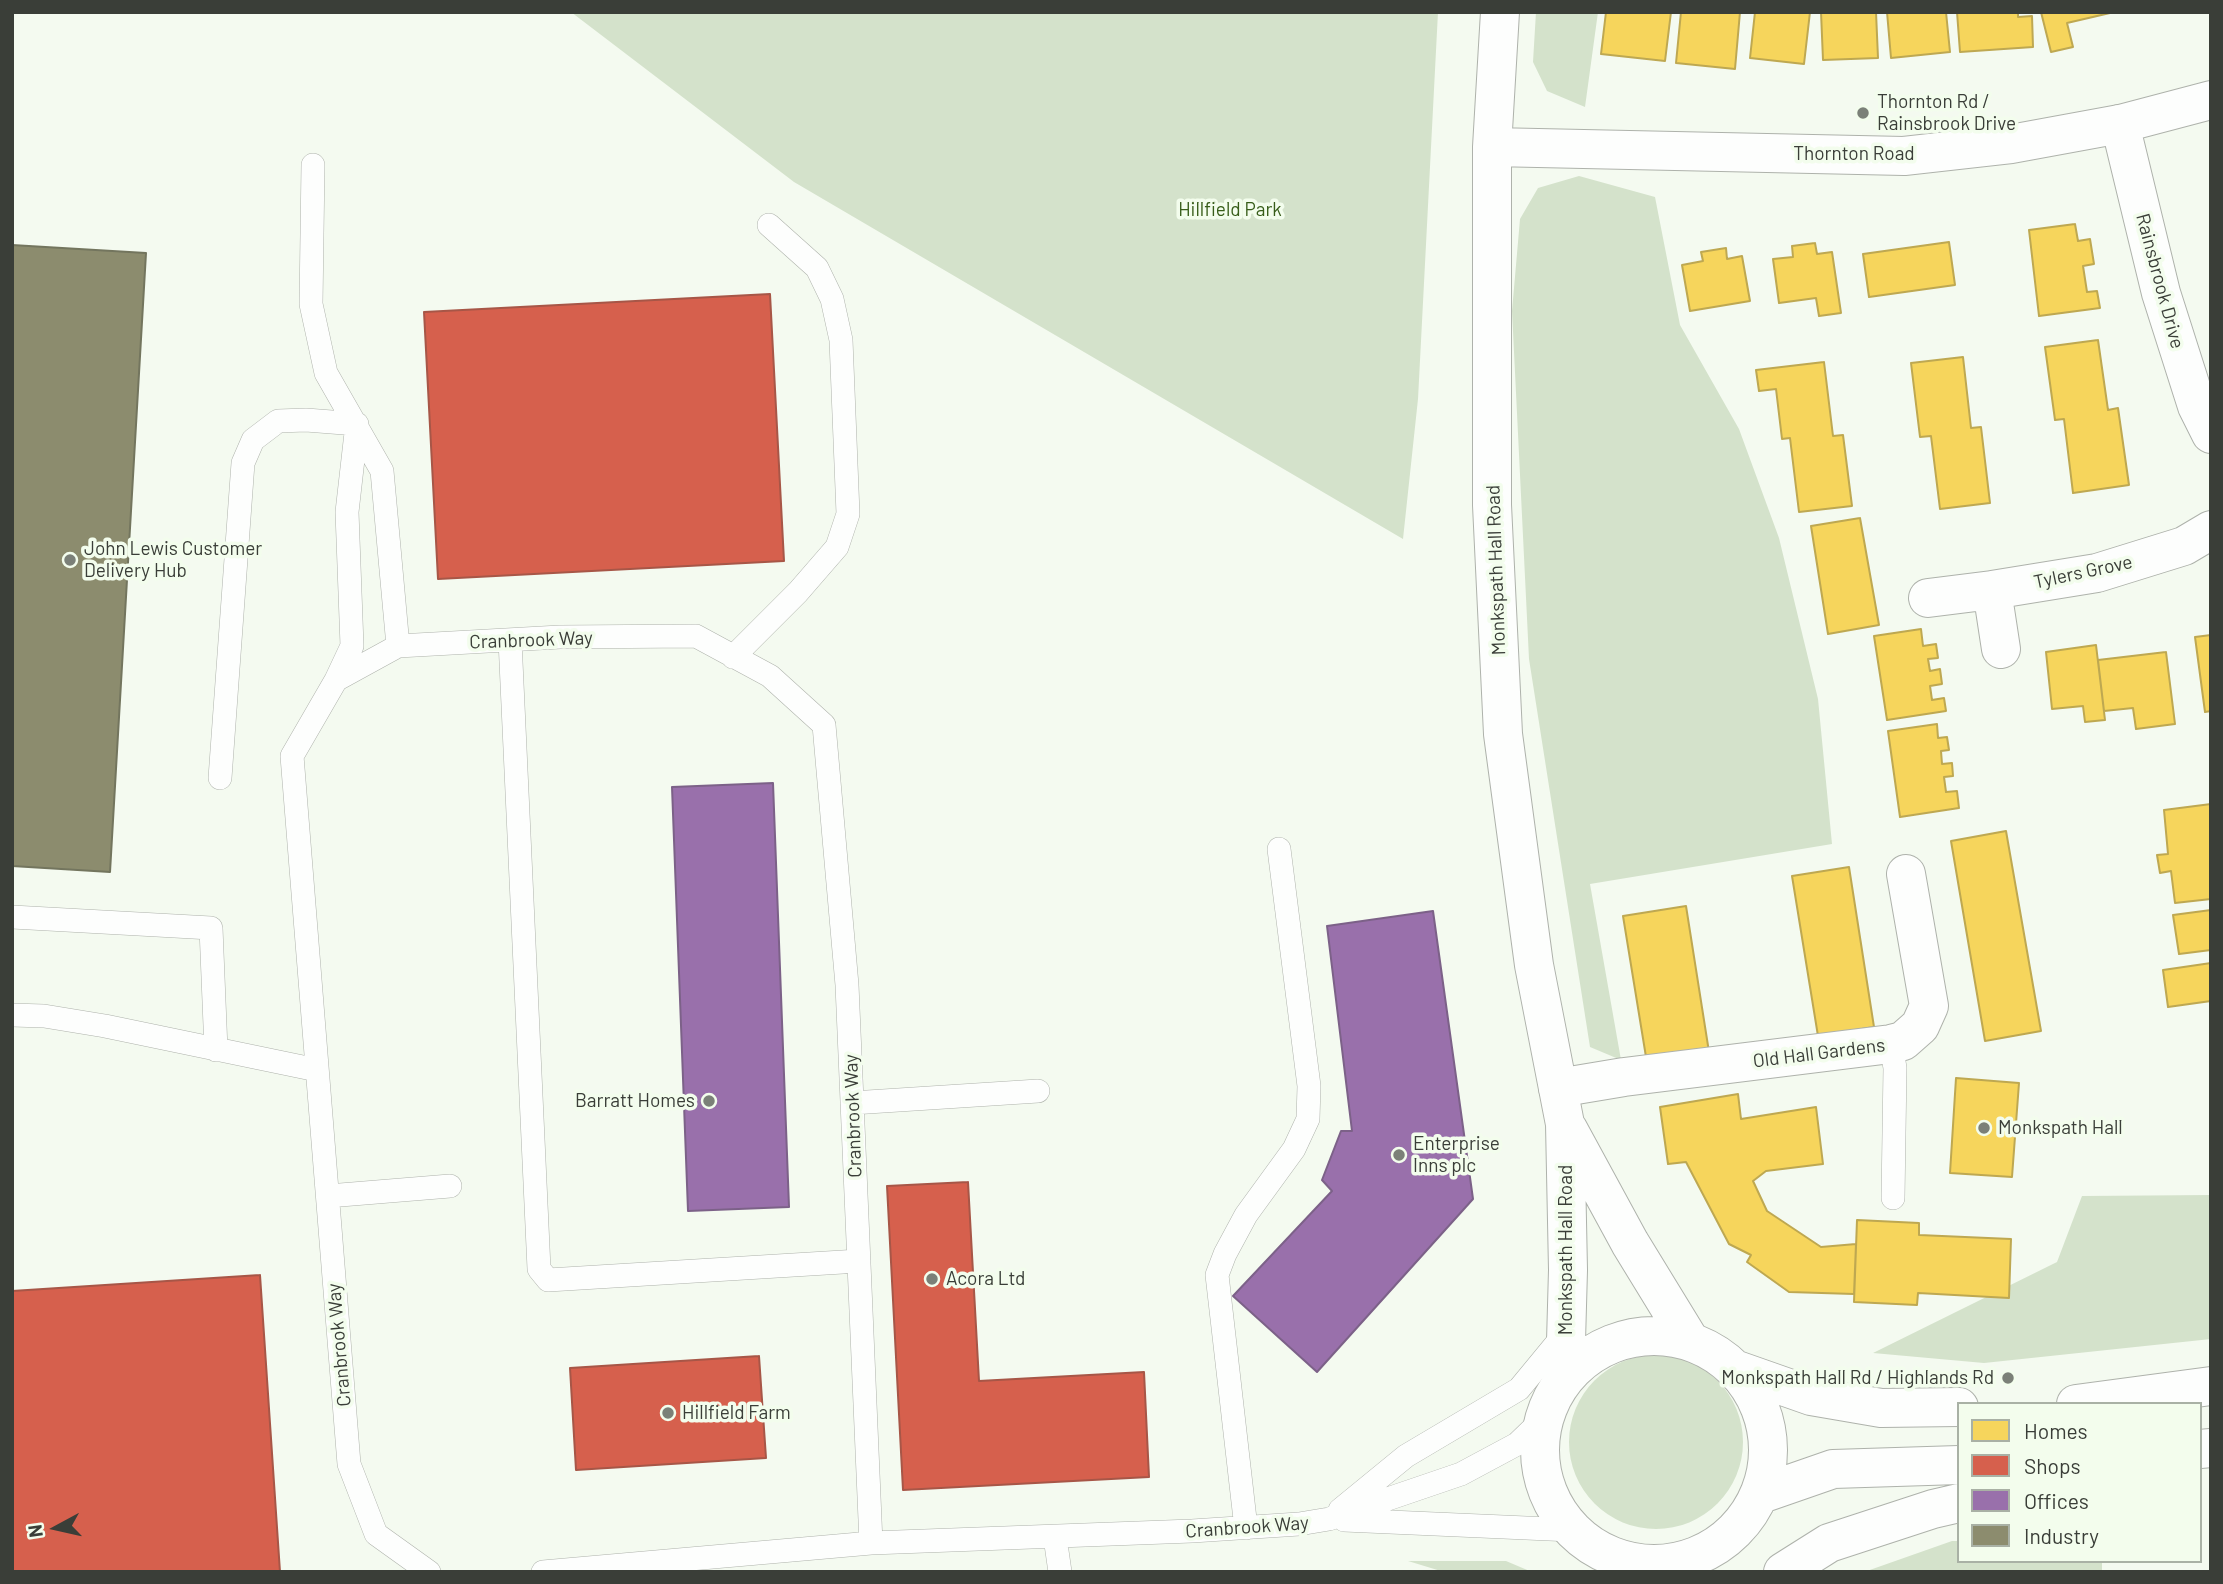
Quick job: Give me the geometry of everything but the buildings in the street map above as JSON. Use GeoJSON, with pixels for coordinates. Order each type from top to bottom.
{"type":"FeatureCollection","features":[{"type":"Feature","properties":{"kind":"street","name":"Monkspath Hall Road"},"geometry":{"type":"LineString","coordinates":[[1500,12],[1492,147],[1492,505],[1503,734],[1534,965],[1561,1106],[1568,1270],[1565,1377]]}},
{"type":"Feature","properties":{"kind":"street","name":"Thornton Road"},"geometry":{"type":"LineString","coordinates":[[1492,147],[1904,156],[2011,144],[2120,124],[2211,100]]}},
{"type":"Feature","properties":{"kind":"street","name":"Rainsbrook Drive"},"geometry":{"type":"LineString","coordinates":[[2120,124],[2161,293],[2197,405],[2211,434]]}},
{"type":"Feature","properties":{"kind":"street","name":"Tylers Grove"},"geometry":{"type":"LineString","coordinates":[[1928,598],[2097,573],[2184,546],[2211,530]]}},
{"type":"Feature","properties":{"kind":"street"},"geometry":{"type":"LineString","coordinates":[[1992,590],[2001,649]]}},
{"type":"Feature","properties":{"kind":"street","name":"Old Hall Gardens"},"geometry":{"type":"LineString","coordinates":[[1561,1106],[1624,1077],[1903,1041],[1920,1026],[1929,1006],[1906,874]]}},
{"type":"Feature","properties":{"kind":"street","name":"Monkspath Hall Road"},"geometry":{"type":"LineString","coordinates":[[1561,1106],[1630,1243],[1690,1341]]}},
{"type":"Feature","properties":{"kind":"street","name":"Monkspath Hall Road"},"geometry":{"type":"LineString","coordinates":[[1592,1551],[1554,1506],[1543,1477],[1540,1447],[1545,1417],[1553,1396],[1565,1377],[1591,1354],[1622,1340],[1656,1335],[1690,1341],[1715,1353],[1737,1370],[1757,1398],[1767,1429],[1768,1462],[1734,1572]]}},
{"type":"Feature","properties":{"kind":"street","name":"Monkspath Hall Road"},"geometry":{"type":"LineString","coordinates":[[1737,1370],[1811,1396],[1881,1408],[1957,1407]]}},
{"type":"Feature","properties":{"kind":"street"},"geometry":{"type":"LineString","coordinates":[[2091,1402],[2211,1386]]}},
{"type":"Feature","properties":{"kind":"street"},"geometry":{"type":"LineString","coordinates":[[1592,1551],[1627,1562],[1659,1565],[1691,1560],[1719,1545],[1752,1509],[1833,1469],[1957,1465]]}},
{"type":"Feature","properties":{"kind":"street"},"geometry":{"type":"LineString","coordinates":[[1783,1572],[1829,1543],[1933,1508],[1957,1503]]}},
{"type":"Feature","properties":{"kind":"lane"},"geometry":{"type":"LineString","coordinates":[[313,165],[311,304],[326,373],[382,471],[398,646]]}},
{"type":"Feature","properties":{"kind":"lane"},"geometry":{"type":"LineString","coordinates":[[733,657],[798,592],[837,547],[848,514],[841,340],[832,299],[817,268],[769,225]]}},
{"type":"Feature","properties":{"kind":"lane"},"geometry":{"type":"LineString","coordinates":[[220,778],[243,463],[253,440],[278,421],[306,420],[357,425]]}},
{"type":"Feature","properties":{"kind":"lane"},"geometry":{"type":"LineString","coordinates":[[336,680],[352,646],[347,512],[357,425]]}},
{"type":"Feature","properties":{"kind":"lane","name":"Cranbrook Way"},"geometry":{"type":"LineString","coordinates":[[429,1572],[376,1534],[349,1464],[292,756],[336,680],[398,646],[559,637],[696,636],[770,676],[824,725],[847,985],[871,1544]]}},
{"type":"Feature","properties":{"kind":"lane"},"geometry":{"type":"LineString","coordinates":[[510,640],[539,1269],[548,1280],[859,1261]]}},
{"type":"Feature","properties":{"kind":"lane"},"geometry":{"type":"LineString","coordinates":[[1246,1528],[1217,1275],[1246,1215],[1294,1149],[1308,1119],[1308,1086],[1279,849]]}},
{"type":"Feature","properties":{"kind":"lane"},"geometry":{"type":"LineString","coordinates":[[12,917],[211,928],[216,1050]]}},
{"type":"Feature","properties":{"kind":"lane"},"geometry":{"type":"LineString","coordinates":[[12,1015],[44,1016],[105,1026],[317,1070]]}},
{"type":"Feature","properties":{"kind":"lane"},"geometry":{"type":"LineString","coordinates":[[1891,1044],[1895,1068],[1893,1198]]}},
{"type":"Feature","properties":{"kind":"lane"},"geometry":{"type":"LineString","coordinates":[[852,1103],[1038,1091]]}},
{"type":"Feature","properties":{"kind":"lane"},"geometry":{"type":"LineString","coordinates":[[328,1196],[450,1186]]}},
{"type":"Feature","properties":{"kind":"lane"},"geometry":{"type":"LineString","coordinates":[[1329,1519],[1406,1457],[1519,1388],[1567,1331]]}},
{"type":"Feature","properties":{"kind":"lane"},"geometry":{"type":"LineString","coordinates":[[1329,1519],[1461,1474],[1517,1444],[1545,1417]]}},
{"type":"Feature","properties":{"kind":"lane"},"geometry":{"type":"LineString","coordinates":[[1329,1519],[1592,1551]]}},
{"type":"Feature","properties":{"kind":"lane","name":"Cranbrook Way"},"geometry":{"type":"LineString","coordinates":[[543,1572],[871,1544],[1246,1528],[1329,1519]]}},
{"type":"Feature","properties":{"kind":"lane"},"geometry":{"type":"LineString","coordinates":[[1055,1537],[1060,1572]]}},
{"type":"Feature","properties":{"kind":"green space","name":"Hillfield Park"},"geometry":{"type":"Polygon","coordinates":[[[571,12],[1438,12],[1418,399],[1403,539],[794,182],[571,12]]]}},
{"type":"Feature","properties":{"kind":"green space"},"geometry":{"type":"Polygon","coordinates":[[[1536,12],[1598,12],[1585,107],[1547,91],[1533,62],[1536,12]]]}},
{"type":"Feature","properties":{"kind":"green space"},"geometry":{"type":"Polygon","coordinates":[[[1579,176],[1655,197],[1680,325],[1739,429],[1779,538],[1818,699],[1832,844],[1590,884],[1621,1060],[1590,1047],[1529,659],[1512,311],[1520,219],[1538,188],[1579,176]]]}},
{"type":"Feature","properties":{"kind":"green space"},"geometry":{"type":"Polygon","coordinates":[[[2211,1195],[2211,1339],[1984,1363],[1873,1353],[2057,1262],[2082,1196],[2211,1195]]]}},
{"type":"Feature","properties":{"kind":"green space"},"geometry":{"type":"Polygon","coordinates":[[[1656,1355],[1689,1362],[1717,1381],[1736,1409],[1743,1442],[1736,1475],[1717,1503],[1689,1522],[1656,1529],[1623,1522],[1595,1503],[1576,1475],[1569,1442],[1576,1409],[1595,1381],[1623,1362],[1656,1355]]]}},
{"type":"Feature","properties":{"kind":"green space"},"geometry":{"type":"Polygon","coordinates":[[[1952,1541],[1957,1541],[1957,1563],[2102,1563],[2102,1572],[1864,1572],[1952,1541]]]}},
{"type":"Feature","properties":{"kind":"green space"},"geometry":{"type":"Polygon","coordinates":[[[1408,1561],[1506,1561],[1532,1572],[1444,1572],[1408,1561]]]}},
{"type":"Feature","properties":{"kind":"place","name":"Thornton Rd / Rainsbrook Drive"},"geometry":{"type":"Point","coordinates":[1863,113]}},
{"type":"Feature","properties":{"kind":"place","name":"John Lewis Customer Delivery Hub"},"geometry":{"type":"Point","coordinates":[70,560]}},
{"type":"Feature","properties":{"kind":"place","name":"Barratt Homes"},"geometry":{"type":"Point","coordinates":[709,1101]}},
{"type":"Feature","properties":{"kind":"place","name":"Monkspath Hall"},"geometry":{"type":"Point","coordinates":[1984,1128]}},
{"type":"Feature","properties":{"kind":"place","name":"Enterprise Inns plc"},"geometry":{"type":"Point","coordinates":[1399,1155]}},
{"type":"Feature","properties":{"kind":"place","name":"Acora Ltd"},"geometry":{"type":"Point","coordinates":[932,1279]}},
{"type":"Feature","properties":{"kind":"place","name":"Monkspath Hall Rd / Highlands Rd"},"geometry":{"type":"Point","coordinates":[2008,1378]}},
{"type":"Feature","properties":{"kind":"place","name":"Hillfield Farm"},"geometry":{"type":"Point","coordinates":[668,1413]}}]}
